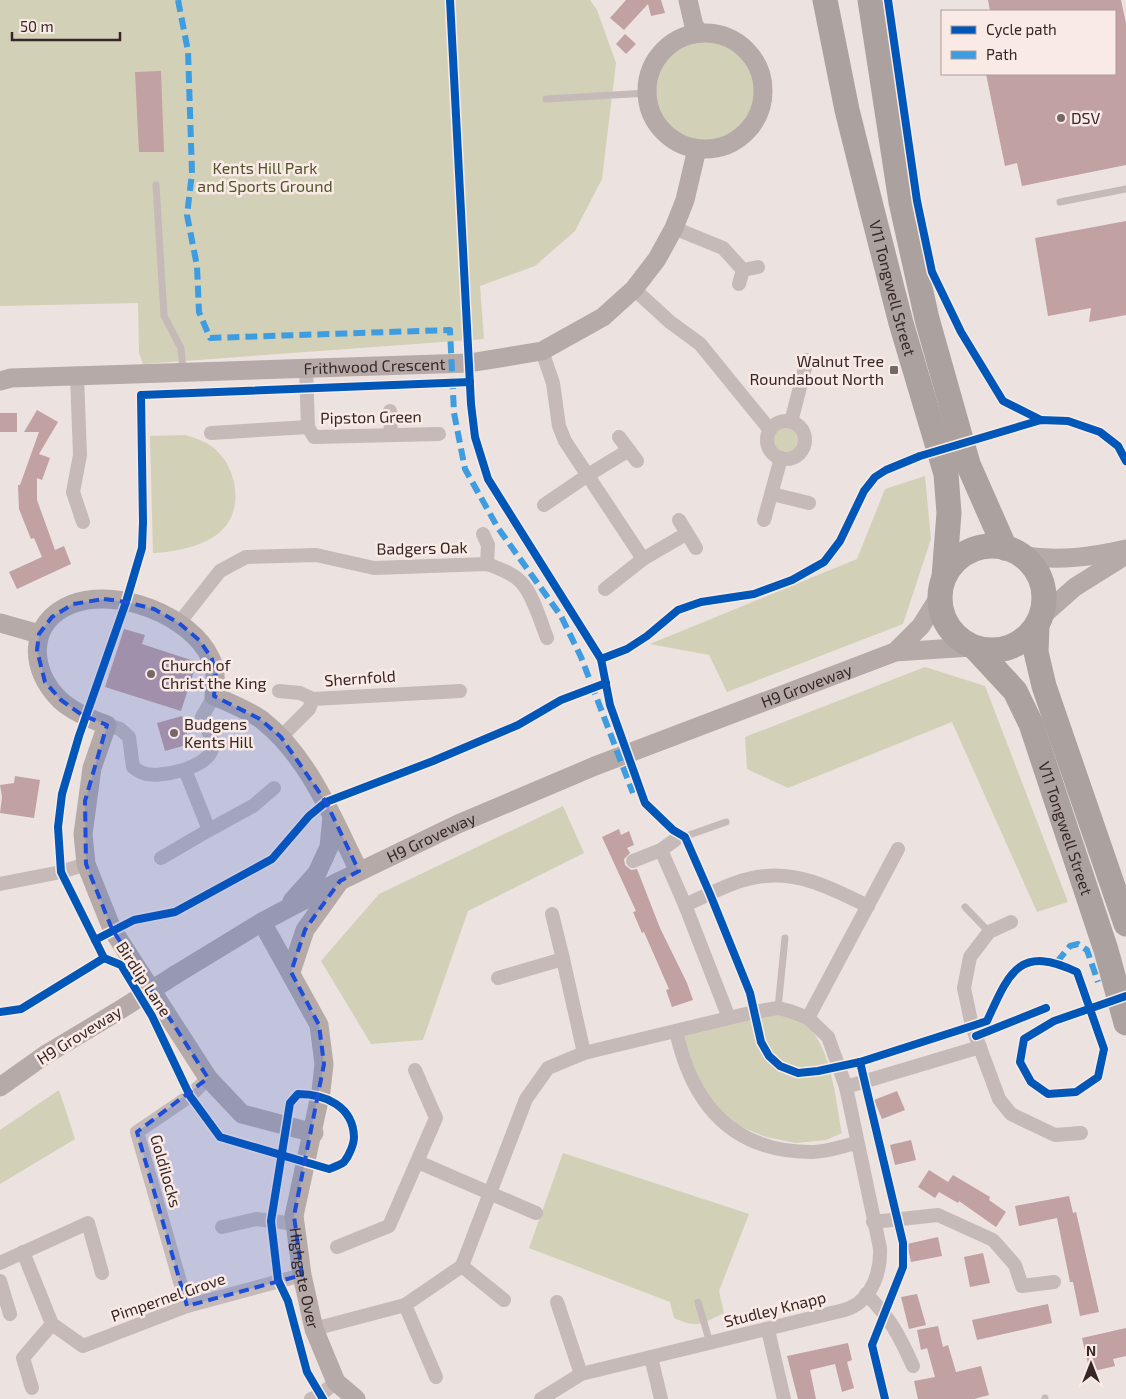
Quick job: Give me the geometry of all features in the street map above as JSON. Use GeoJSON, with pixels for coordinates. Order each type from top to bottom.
{"type":"FeatureCollection","features":[{"type":"Feature","properties":{"kind":"highway","name":"V11 Tongwell Street"},"geometry":{"type":"LineString","coordinates":[[825,0],[847,110],[871,206],[901,323],[946,474],[949,513],[941,587]]}},
{"type":"Feature","properties":{"kind":"highway","name":"V11 Tongwell Street"},"geometry":{"type":"LineString","coordinates":[[870,0],[901,202],[928,319],[968,464],[1014,552]]}},
{"type":"Feature","properties":{"kind":"highway"},"geometry":{"type":"LineString","coordinates":[[987,546],[1014,552],[1035,568],[1042,584],[1044,600],[1039,621],[1021,642],[1000,651],[974,648],[954,635],[942,618],[941,587],[954,561],[969,551],[987,546]]}},
{"type":"Feature","properties":{"kind":"highway","name":"V11 Tongwell Street"},"geometry":{"type":"LineString","coordinates":[[1039,621],[1036,652],[1044,686],[1126,924]]}},
{"type":"Feature","properties":{"kind":"highway","name":"V11 Tongwell Street"},"geometry":{"type":"LineString","coordinates":[[974,648],[1015,691],[1031,724],[1106,950],[1126,1023]]}},
{"type":"Feature","properties":{"kind":"street"},"geometry":{"type":"LineString","coordinates":[[688,0],[694,26],[700,33]]}},
{"type":"Feature","properties":{"kind":"street"},"geometry":{"type":"LineString","coordinates":[[700,33],[720,34],[738,42],[752,56],[762,73],[764,93],[760,112],[750,129],[735,142],[717,149],[697,150],[682,145],[668,136],[656,124],[649,109],[647,93],[649,74],[658,57],[668,46],[685,36],[700,33]]}},
{"type":"Feature","properties":{"kind":"street","name":"Frithwood Crescent"},"geometry":{"type":"LineString","coordinates":[[0,381],[11,378],[183,371],[468,363],[542,351],[603,317],[634,289],[657,259],[674,228],[685,200],[697,150]]}},
{"type":"Feature","properties":{"kind":"street"},"geometry":{"type":"LineString","coordinates":[[674,228],[723,248],[743,270]]}},
{"type":"Feature","properties":{"kind":"street"},"geometry":{"type":"LineString","coordinates":[[743,270],[758,267]]}},
{"type":"Feature","properties":{"kind":"street"},"geometry":{"type":"LineString","coordinates":[[739,284],[743,270]]}},
{"type":"Feature","properties":{"kind":"street"},"geometry":{"type":"LineString","coordinates":[[634,289],[670,322],[700,344],[770,430]]}},
{"type":"Feature","properties":{"kind":"street"},"geometry":{"type":"LineString","coordinates":[[542,351],[553,383],[559,426],[564,440],[644,560]]}},
{"type":"Feature","properties":{"kind":"street"},"geometry":{"type":"LineString","coordinates":[[791,422],[806,360]]}},
{"type":"Feature","properties":{"kind":"street","name":"Pipston Green"},"geometry":{"type":"LineString","coordinates":[[306,368],[308,427],[314,437],[439,434]]}},
{"type":"Feature","properties":{"kind":"street"},"geometry":{"type":"LineString","coordinates":[[77,376],[80,455],[73,492],[83,522]]}},
{"type":"Feature","properties":{"kind":"street"},"geometry":{"type":"LineString","coordinates":[[390,411],[391,434]]}},
{"type":"Feature","properties":{"kind":"street"},"geometry":{"type":"LineString","coordinates":[[791,422],[796,424],[804,433],[802,450],[793,458],[781,458],[768,447],[770,430],[779,423],[791,422]]}},
{"type":"Feature","properties":{"kind":"street","name":"Pipston Green"},"geometry":{"type":"LineString","coordinates":[[211,433],[232,440],[308,427]]}},
{"type":"Feature","properties":{"kind":"street"},"geometry":{"type":"LineString","coordinates":[[544,506],[588,475],[633,456],[619,437]]}},
{"type":"Feature","properties":{"kind":"street"},"geometry":{"type":"LineString","coordinates":[[764,520],[781,458]]}},
{"type":"Feature","properties":{"kind":"street"},"geometry":{"type":"LineString","coordinates":[[772,494],[809,503]]}},
{"type":"Feature","properties":{"kind":"street"},"geometry":{"type":"LineString","coordinates":[[679,520],[696,548]]}},
{"type":"Feature","properties":{"kind":"street","name":"Badgers Oak"},"geometry":{"type":"LineString","coordinates":[[483,534],[488,545],[487,564]]}},
{"type":"Feature","properties":{"kind":"street"},"geometry":{"type":"LineString","coordinates":[[605,589],[644,560],[686,534]]}},
{"type":"Feature","properties":{"kind":"street"},"geometry":{"type":"LineString","coordinates":[[1014,552],[1063,560],[1091,557],[1126,549]]}},
{"type":"Feature","properties":{"kind":"street","name":"Badgers Oak"},"geometry":{"type":"LineString","coordinates":[[179,623],[220,571],[246,557],[316,555],[374,568],[487,564],[501,569],[522,582],[548,638]]}},
{"type":"Feature","properties":{"kind":"street"},"geometry":{"type":"LineString","coordinates":[[1039,621],[1075,587],[1126,555]]}},
{"type":"Feature","properties":{"kind":"street","name":"H9 Groveway"},"geometry":{"type":"LineString","coordinates":[[895,652],[921,626],[941,587]]}},
{"type":"Feature","properties":{"kind":"street"},"geometry":{"type":"LineString","coordinates":[[104,599],[154,609],[179,623],[200,641],[212,660],[216,677],[214,696],[202,716],[212,738],[212,750],[207,758],[185,770],[162,774],[143,773],[133,767],[128,737],[120,729],[82,715],[61,700],[46,682],[39,668],[39,634],[52,617],[73,604],[104,599]]}},
{"type":"Feature","properties":{"kind":"street"},"geometry":{"type":"LineString","coordinates":[[0,623],[39,634]]}},
{"type":"Feature","properties":{"kind":"street","name":"H9 Groveway"},"geometry":{"type":"LineString","coordinates":[[0,1086],[46,1055],[262,922],[359,871],[458,824],[651,743],[895,652],[974,648]]}},
{"type":"Feature","properties":{"kind":"street"},"geometry":{"type":"LineString","coordinates":[[279,691],[300,693],[313,699]]}},
{"type":"Feature","properties":{"kind":"street","name":"Shernfold"},"geometry":{"type":"LineString","coordinates":[[281,737],[309,709],[313,699],[460,691]]}},
{"type":"Feature","properties":{"kind":"street"},"geometry":{"type":"LineString","coordinates":[[214,696],[260,719],[281,737],[326,802],[359,871]]}},
{"type":"Feature","properties":{"kind":"street","name":"Birdlip Lane"},"geometry":{"type":"LineString","coordinates":[[107,725],[92,768],[85,801],[83,834],[86,864],[112,929],[208,1078],[242,1114],[314,1133]]}},
{"type":"Feature","properties":{"kind":"street"},"geometry":{"type":"LineString","coordinates":[[185,770],[209,830]]}},
{"type":"Feature","properties":{"kind":"street"},"geometry":{"type":"LineString","coordinates":[[161,858],[254,806],[274,788]]}},
{"type":"Feature","properties":{"kind":"street"},"geometry":{"type":"LineString","coordinates":[[282,911],[317,873],[330,847],[332,816]]}},
{"type":"Feature","properties":{"kind":"street"},"geometry":{"type":"LineString","coordinates":[[633,861],[661,850],[676,840]]}},
{"type":"Feature","properties":{"kind":"street"},"geometry":{"type":"LineString","coordinates":[[808,1018],[898,849]]}},
{"type":"Feature","properties":{"kind":"street"},"geometry":{"type":"LineString","coordinates":[[661,850],[685,905],[729,1018]]}},
{"type":"Feature","properties":{"kind":"street"},"geometry":{"type":"LineString","coordinates":[[0,884],[61,872],[86,864]]}},
{"type":"Feature","properties":{"kind":"street"},"geometry":{"type":"LineString","coordinates":[[685,905],[740,882],[764,876],[808,880],[868,906]]}},
{"type":"Feature","properties":{"kind":"street"},"geometry":{"type":"LineString","coordinates":[[291,972],[305,930],[340,881]]}},
{"type":"Feature","properties":{"kind":"street"},"geometry":{"type":"LineString","coordinates":[[552,914],[584,1053]]}},
{"type":"Feature","properties":{"kind":"street","name":"Highgate Over"},"geometry":{"type":"LineString","coordinates":[[262,922],[291,972],[318,1025],[324,1064],[314,1133],[294,1216],[302,1275],[314,1328],[336,1382],[356,1399]]}},
{"type":"Feature","properties":{"kind":"street"},"geometry":{"type":"LineString","coordinates":[[1011,922],[990,932],[970,957],[964,988],[972,1026],[1000,1099],[1011,1114],[1055,1135],[1081,1134]]}},
{"type":"Feature","properties":{"kind":"street"},"geometry":{"type":"LineString","coordinates":[[498,978],[563,959]]}},
{"type":"Feature","properties":{"kind":"street","name":"Studley Knapp"},"geometry":{"type":"LineString","coordinates":[[462,1266],[526,1099],[548,1068],[584,1053],[778,1008],[808,1018],[828,1037],[846,1087],[880,1248],[881,1266],[866,1294],[852,1307],[768,1330],[581,1374],[541,1399]]}},
{"type":"Feature","properties":{"kind":"street"},"geometry":{"type":"LineString","coordinates":[[676,1031],[681,1055],[690,1079],[705,1104],[725,1123],[749,1138],[778,1147],[812,1152],[857,1143]]}},
{"type":"Feature","properties":{"kind":"street"},"geometry":{"type":"LineString","coordinates":[[846,1087],[980,1048]]}},
{"type":"Feature","properties":{"kind":"street"},"geometry":{"type":"LineString","coordinates":[[337,1247],[389,1226],[418,1162],[436,1118],[415,1070]]}},
{"type":"Feature","properties":{"kind":"street","name":"Goldilocks"},"geometry":{"type":"LineString","coordinates":[[187,1306],[137,1132],[190,1096],[208,1078]]}},
{"type":"Feature","properties":{"kind":"street"},"geometry":{"type":"LineString","coordinates":[[418,1162],[536,1213]]}},
{"type":"Feature","properties":{"kind":"street"},"geometry":{"type":"LineString","coordinates":[[873,1222],[938,1215],[992,1240],[1015,1265],[1022,1286],[1054,1282]]}},
{"type":"Feature","properties":{"kind":"street"},"geometry":{"type":"LineString","coordinates":[[222,1227],[256,1219],[295,1224]]}},
{"type":"Feature","properties":{"kind":"street"},"geometry":{"type":"LineString","coordinates":[[0,1263],[88,1223],[102,1273]]}},
{"type":"Feature","properties":{"kind":"street"},"geometry":{"type":"LineString","coordinates":[[23,1252],[52,1324],[23,1358],[32,1388]]}},
{"type":"Feature","properties":{"kind":"street"},"geometry":{"type":"LineString","coordinates":[[314,1328],[406,1305],[462,1266],[504,1300]]}},
{"type":"Feature","properties":{"kind":"street","name":"Pimpernel Grove"},"geometry":{"type":"LineString","coordinates":[[52,1324],[83,1346],[187,1306],[302,1275]]}},
{"type":"Feature","properties":{"kind":"street"},"geometry":{"type":"LineString","coordinates":[[0,1281],[10,1314]]}},
{"type":"Feature","properties":{"kind":"street"},"geometry":{"type":"LineString","coordinates":[[866,1294],[885,1312],[913,1366]]}},
{"type":"Feature","properties":{"kind":"street"},"geometry":{"type":"LineString","coordinates":[[557,1302],[581,1374]]}},
{"type":"Feature","properties":{"kind":"street"},"geometry":{"type":"LineString","coordinates":[[406,1305],[436,1376]]}},
{"type":"Feature","properties":{"kind":"street"},"geometry":{"type":"LineString","coordinates":[[768,1330],[784,1399]]}},
{"type":"Feature","properties":{"kind":"street"},"geometry":{"type":"LineString","coordinates":[[651,1357],[661,1399]]}},
{"type":"Feature","properties":{"kind":"street"},"geometry":{"type":"LineString","coordinates":[[311,1399],[319,1396],[336,1382]]}},
{"type":"Feature","properties":{"kind":"lane"},"geometry":{"type":"LineString","coordinates":[[546,99],[647,93]]}},
{"type":"Feature","properties":{"kind":"lane"},"geometry":{"type":"LineString","coordinates":[[156,185],[164,316],[181,348],[183,371]]}},
{"type":"Feature","properties":{"kind":"lane"},"geometry":{"type":"LineString","coordinates":[[1060,202],[1126,189]]}},
{"type":"Feature","properties":{"kind":"lane"},"geometry":{"type":"LineString","coordinates":[[676,840],[726,822]]}},
{"type":"Feature","properties":{"kind":"lane"},"geometry":{"type":"LineString","coordinates":[[965,907],[990,932]]}},
{"type":"Feature","properties":{"kind":"lane"},"geometry":{"type":"LineString","coordinates":[[778,1008],[785,938]]}},
{"type":"Feature","properties":{"kind":"lane"},"geometry":{"type":"LineString","coordinates":[[698,1302],[710,1343]]}},
{"type":"Feature","properties":{"kind":"highlighted area"},"geometry":{"type":"Polygon","coordinates":[[[104,599],[154,609],[179,623],[200,641],[212,659],[216,677],[214,696],[260,719],[281,737],[326,802],[359,871],[340,881],[305,930],[291,972],[319,1025],[324,1064],[294,1216],[302,1275],[187,1306],[137,1132],[208,1078],[112,929],[86,864],[85,801],[107,725],[82,715],[61,700],[45,682],[37,650],[39,634],[52,617],[73,604],[104,599]]]}},
{"type":"Feature","properties":{"kind":"green space","name":"Kents Hill Park and Sports Ground"},"geometry":{"type":"Polygon","coordinates":[[[0,0],[590,0],[597,10],[616,63],[602,179],[575,231],[535,266],[480,286],[484,339],[143,364],[139,353],[138,303],[0,306],[0,0]]]}},
{"type":"Feature","properties":{"kind":"green space"},"geometry":{"type":"Polygon","coordinates":[[[705,41],[724,45],[741,55],[751,72],[755,91],[751,110],[741,127],[724,137],[705,141],[686,137],[669,127],[659,110],[655,91],[659,72],[669,55],[686,45],[705,41]]]}},
{"type":"Feature","properties":{"kind":"green space"},"geometry":{"type":"Polygon","coordinates":[[[786,427],[795,431],[799,440],[795,449],[786,453],[777,449],[773,440],[777,431],[786,427]]]}},
{"type":"Feature","properties":{"kind":"green space"},"geometry":{"type":"Polygon","coordinates":[[[185,435],[209,445],[223,458],[233,478],[235,500],[233,511],[229,521],[216,536],[180,550],[153,553],[150,436],[185,435]]]}},
{"type":"Feature","properties":{"kind":"green space"},"geometry":{"type":"Polygon","coordinates":[[[925,476],[931,539],[903,624],[727,692],[709,655],[650,644],[857,559],[885,489],[925,476]]]}},
{"type":"Feature","properties":{"kind":"green space"},"geometry":{"type":"Polygon","coordinates":[[[925,667],[985,686],[1068,902],[1037,912],[952,722],[788,788],[747,769],[745,737],[925,667]]]}},
{"type":"Feature","properties":{"kind":"green space"},"geometry":{"type":"Polygon","coordinates":[[[563,806],[584,853],[468,911],[423,1040],[371,1044],[321,961],[379,894],[563,806]]]}},
{"type":"Feature","properties":{"kind":"green space"},"geometry":{"type":"Polygon","coordinates":[[[766,1015],[789,1016],[803,1022],[814,1034],[829,1065],[842,1133],[826,1140],[796,1143],[766,1137],[739,1126],[714,1106],[689,1065],[684,1033],[766,1015]]]}},
{"type":"Feature","properties":{"kind":"green space"},"geometry":{"type":"Polygon","coordinates":[[[59,1090],[75,1139],[0,1184],[0,1130],[59,1090]]]}},
{"type":"Feature","properties":{"kind":"green space"},"geometry":{"type":"Polygon","coordinates":[[[563,1153],[749,1214],[719,1291],[724,1313],[699,1324],[682,1321],[674,1318],[670,1302],[529,1248],[563,1153]]]}},
{"type":"Feature","properties":{"kind":"building"},"geometry":{"type":"Polygon","coordinates":[[[626,0],[661,0],[665,13],[651,16],[648,4],[624,30],[610,18],[626,0]]]}},
{"type":"Feature","properties":{"kind":"building","name":"DSV"},"geometry":{"type":"Polygon","coordinates":[[[988,0],[1121,0],[1126,23],[1126,165],[1022,186],[1017,163],[1005,166],[986,75],[1116,75],[1116,10],[990,10],[988,0]]]}},
{"type":"Feature","properties":{"kind":"building"},"geometry":{"type":"Polygon","coordinates":[[[625,34],[636,44],[626,54],[616,44],[625,34]]]}},
{"type":"Feature","properties":{"kind":"building"},"geometry":{"type":"Polygon","coordinates":[[[161,71],[164,152],[139,152],[135,72],[161,71]]]}},
{"type":"Feature","properties":{"kind":"building"},"geometry":{"type":"Polygon","coordinates":[[[1126,221],[1126,315],[1089,322],[1091,308],[1048,316],[1035,238],[1126,221]]]}},
{"type":"Feature","properties":{"kind":"building"},"geometry":{"type":"Polygon","coordinates":[[[37,410],[58,422],[39,454],[50,458],[42,480],[37,478],[37,500],[55,550],[64,546],[71,564],[17,589],[9,572],[42,557],[34,538],[31,539],[19,509],[18,485],[20,485],[39,432],[24,432],[37,410]]]}},
{"type":"Feature","properties":{"kind":"building"},"geometry":{"type":"Polygon","coordinates":[[[0,413],[17,413],[17,432],[0,432],[0,413]]]}},
{"type":"Feature","properties":{"kind":"building","name":"Church of Christ the King"},"geometry":{"type":"Polygon","coordinates":[[[124,629],[145,635],[142,644],[197,662],[181,711],[105,687],[124,629]]]}},
{"type":"Feature","properties":{"kind":"building","name":"Budgens Kents Hill"},"geometry":{"type":"Polygon","coordinates":[[[182,716],[190,744],[165,751],[157,723],[182,716]]]}},
{"type":"Feature","properties":{"kind":"building"},"geometry":{"type":"Polygon","coordinates":[[[15,776],[40,780],[34,818],[0,813],[2,797],[0,785],[14,783],[15,776]]]}},
{"type":"Feature","properties":{"kind":"building"},"geometry":{"type":"Polygon","coordinates":[[[619,829],[621,835],[629,831],[634,845],[627,848],[630,853],[624,859],[625,865],[631,870],[637,869],[660,928],[687,983],[693,1000],[672,1007],[666,990],[669,989],[644,932],[642,933],[633,912],[636,911],[602,837],[619,829]]]}},
{"type":"Feature","properties":{"kind":"building"},"geometry":{"type":"Polygon","coordinates":[[[897,1091],[905,1110],[882,1119],[874,1100],[897,1091]]]}},
{"type":"Feature","properties":{"kind":"building"},"geometry":{"type":"Polygon","coordinates":[[[911,1140],[916,1160],[895,1165],[890,1145],[911,1140]]]}},
{"type":"Feature","properties":{"kind":"building"},"geometry":{"type":"Polygon","coordinates":[[[929,1170],[948,1182],[953,1175],[990,1197],[989,1200],[1006,1212],[996,1227],[959,1201],[958,1203],[939,1192],[935,1198],[918,1187],[929,1170]]]}},
{"type":"Feature","properties":{"kind":"building"},"geometry":{"type":"Polygon","coordinates":[[[1069,1196],[1073,1213],[1076,1212],[1099,1312],[1080,1316],[1073,1282],[1070,1282],[1057,1218],[1019,1226],[1015,1206],[1069,1196]]]}},
{"type":"Feature","properties":{"kind":"building"},"geometry":{"type":"Polygon","coordinates":[[[938,1237],[942,1256],[911,1262],[907,1244],[938,1237]]]}},
{"type":"Feature","properties":{"kind":"building"},"geometry":{"type":"Polygon","coordinates":[[[983,1253],[990,1283],[970,1287],[964,1257],[983,1253]]]}},
{"type":"Feature","properties":{"kind":"building"},"geometry":{"type":"Polygon","coordinates":[[[917,1294],[926,1325],[909,1329],[901,1297],[917,1294]]]}},
{"type":"Feature","properties":{"kind":"building"},"geometry":{"type":"Polygon","coordinates":[[[1048,1304],[1052,1323],[977,1340],[972,1320],[1048,1304]]]}},
{"type":"Feature","properties":{"kind":"building"},"geometry":{"type":"Polygon","coordinates":[[[938,1326],[943,1347],[948,1345],[956,1372],[981,1366],[989,1395],[974,1399],[918,1399],[914,1381],[935,1377],[927,1348],[921,1350],[917,1330],[938,1326]]]}},
{"type":"Feature","properties":{"kind":"building"},"geometry":{"type":"Polygon","coordinates":[[[1126,1328],[1126,1356],[1113,1359],[1115,1366],[1090,1372],[1082,1338],[1126,1328]]]}},
{"type":"Feature","properties":{"kind":"building"},"geometry":{"type":"Polygon","coordinates":[[[848,1343],[852,1360],[847,1362],[854,1388],[842,1392],[835,1364],[810,1370],[816,1399],[798,1399],[787,1356],[848,1343]]]}},
{"type":"Feature","properties":{"kind":"marked path"},"geometry":{"type":"LineString","coordinates":[[178,0],[188,51],[192,173],[187,215],[197,266],[199,312],[210,338],[450,330],[454,413],[465,469],[498,528],[561,616],[581,657],[633,793]]}},
{"type":"Feature","properties":{"kind":"marked path"},"geometry":{"type":"LineString","coordinates":[[1057,962],[1070,946],[1078,944],[1087,950],[1098,982]]}},
{"type":"Feature","properties":{"kind":"cycle path"},"geometry":{"type":"LineString","coordinates":[[450,0],[471,404],[475,437],[488,479],[601,659],[610,705],[645,803],[673,830],[685,837],[750,993],[761,1042],[769,1056],[780,1066],[798,1073],[818,1071],[860,1062],[987,1021],[1002,989],[1010,977],[1019,968],[1029,963],[1042,961],[1057,964],[1077,972],[1104,1049],[1098,1077],[1076,1092],[1048,1094],[1031,1082],[1020,1062],[1024,1039],[1054,1021],[1126,996]]}},
{"type":"Feature","properties":{"kind":"cycle path"},"geometry":{"type":"LineString","coordinates":[[888,0],[917,201],[932,272],[961,332],[1003,401],[1041,420]]}},
{"type":"Feature","properties":{"kind":"cycle path"},"geometry":{"type":"LineString","coordinates":[[323,1399],[307,1372],[288,1301],[278,1280],[271,1221],[290,1103],[298,1094],[318,1096],[336,1104],[349,1117],[354,1137],[351,1150],[344,1162],[329,1169],[220,1137],[190,1096],[152,1016],[121,965],[104,958],[61,872],[58,827],[62,794],[79,736],[126,602],[142,548],[141,395],[470,382]]}},
{"type":"Feature","properties":{"kind":"cycle path"},"geometry":{"type":"LineString","coordinates":[[601,659],[627,649],[647,636],[678,610],[701,602],[754,594],[792,580],[824,562],[840,541],[864,491],[875,477],[886,470],[920,456],[1041,420],[1068,421],[1100,432],[1118,446],[1126,461]]}},
{"type":"Feature","properties":{"kind":"cycle path"},"geometry":{"type":"LineString","coordinates":[[95,940],[134,920],[175,912],[272,859],[309,816],[326,802],[433,761],[518,725],[561,700],[606,683]]}},
{"type":"Feature","properties":{"kind":"cycle path"},"geometry":{"type":"LineString","coordinates":[[0,1012],[21,1009],[104,958]]}},
{"type":"Feature","properties":{"kind":"cycle path"},"geometry":{"type":"LineString","coordinates":[[976,1036],[1046,1008]]}},
{"type":"Feature","properties":{"kind":"cycle path"},"geometry":{"type":"LineString","coordinates":[[860,1062],[903,1243],[903,1267],[872,1345],[885,1399]]}},
{"type":"Feature","properties":{"kind":"place","name":"DSV"},"geometry":{"type":"Point","coordinates":[1061,118]}},
{"type":"Feature","properties":{"kind":"place","name":"Walnut Tree Roundabout North"},"geometry":{"type":"Point","coordinates":[894,370]}},
{"type":"Feature","properties":{"kind":"place","name":"Church of Christ the King"},"geometry":{"type":"Point","coordinates":[151,674]}},
{"type":"Feature","properties":{"kind":"place","name":"Budgens Kents Hill"},"geometry":{"type":"Point","coordinates":[174,733]}}]}
